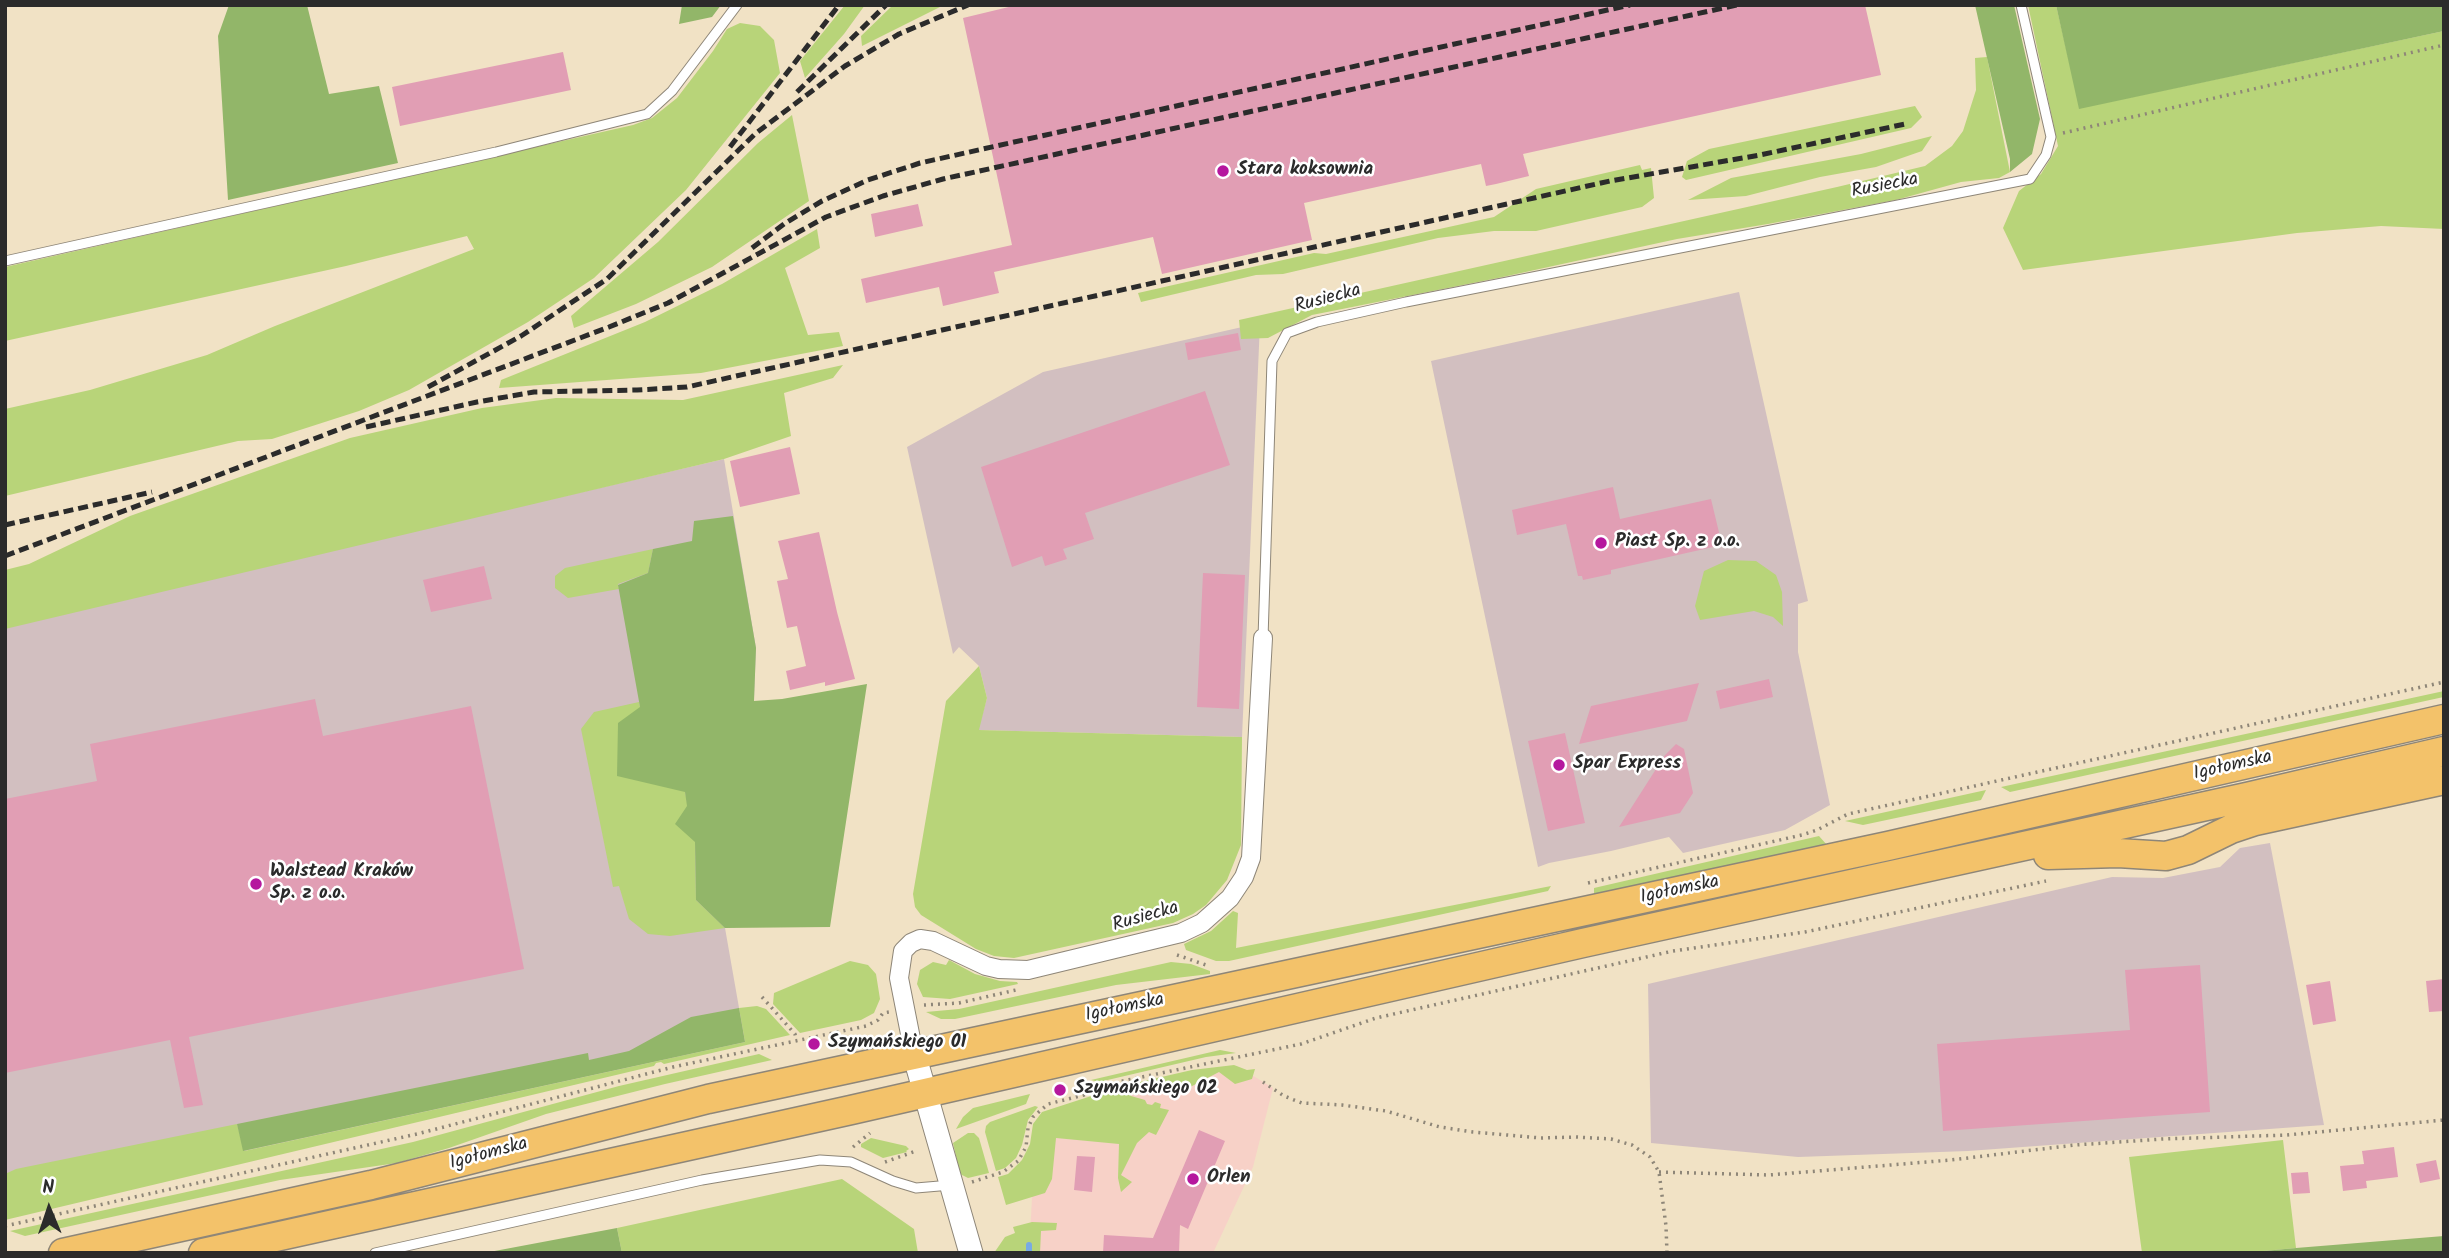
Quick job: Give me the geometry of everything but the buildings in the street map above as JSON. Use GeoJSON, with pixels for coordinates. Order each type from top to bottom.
{"type":"FeatureCollection","features":[{"type":"Feature","properties":{"kind":"main road"},"geometry":{"type":"LineString","coordinates":[[2411,726],[2444,713]]}},
{"type":"Feature","properties":{"kind":"main road","name":"Igołomska"},"geometry":{"type":"LineString","coordinates":[[63,1253],[371,1185],[708,1099],[1888,846],[2444,719]]}},
{"type":"Feature","properties":{"kind":"main road","name":"Igołomska"},"geometry":{"type":"LineString","coordinates":[[203,1253],[2444,751]]}},
{"type":"Feature","properties":{"kind":"main road"},"geometry":{"type":"LineString","coordinates":[[1954,862],[2087,853],[2166,856],[2188,850],[2231,829],[2255,821],[2444,780]]}},
{"type":"Feature","properties":{"kind":"street","name":"Rusiecka"},"geometry":{"type":"LineString","coordinates":[[914,1054],[899,978],[903,951],[911,943],[926,940],[946,946],[986,966],[1028,970],[1181,933],[1202,923],[1230,898],[1244,877],[1251,858],[1263,638]]}},
{"type":"Feature","properties":{"kind":"street"},"geometry":{"type":"LineString","coordinates":[[914,1054],[971,1253]]}},
{"type":"Feature","properties":{"kind":"lane"},"geometry":{"type":"LineString","coordinates":[[5,261],[496,152],[648,114],[673,91],[737,5]]}},
{"type":"Feature","properties":{"kind":"lane"},"geometry":{"type":"LineString","coordinates":[[2021,5],[2051,137]]}},
{"type":"Feature","properties":{"kind":"lane","name":"Rusiecka"},"geometry":{"type":"LineString","coordinates":[[1263,638],[1272,361],[1287,333],[1317,322],[1406,302],[2030,180],[2046,155],[2051,137]]}},
{"type":"Feature","properties":{"kind":"lane"},"geometry":{"type":"LineString","coordinates":[[375,1253],[702,1180],[820,1160],[851,1162],[916,1188],[952,1185]]}},
{"type":"Feature","properties":{"kind":"path"},"geometry":{"type":"LineString","coordinates":[[2051,137],[2072,128],[2196,103],[2444,45]]}},
{"type":"Feature","properties":{"kind":"path"},"geometry":{"type":"LineString","coordinates":[[1591,882],[1802,835],[1848,814],[2444,682]]}},
{"type":"Feature","properties":{"kind":"path"},"geometry":{"type":"LineString","coordinates":[[952,1185],[1009,1170],[1023,1154],[1028,1128],[1040,1110],[1048,1104],[1084,1095],[1089,1091],[1199,1064],[1301,1044],[1376,1018],[1673,951],[1881,918],[2055,879]]}},
{"type":"Feature","properties":{"kind":"path"},"geometry":{"type":"LineString","coordinates":[[1174,955],[1217,968]]}},
{"type":"Feature","properties":{"kind":"path"},"geometry":{"type":"LineString","coordinates":[[917,1006],[959,1003],[1026,988]]}},
{"type":"Feature","properties":{"kind":"path"},"geometry":{"type":"LineString","coordinates":[[762,997],[795,1034],[796,1040]]}},
{"type":"Feature","properties":{"kind":"path"},"geometry":{"type":"LineString","coordinates":[[5,1226],[417,1134],[605,1084],[866,1026],[878,1020],[883,1013],[890,1012]]}},
{"type":"Feature","properties":{"kind":"path"},"geometry":{"type":"LineString","coordinates":[[1263,1082],[1284,1096],[1302,1103],[1342,1104],[1386,1111],[1440,1127],[1541,1138],[1611,1139],[1632,1145],[1650,1157],[1659,1172],[1667,1226],[1667,1253]]}},
{"type":"Feature","properties":{"kind":"path"},"geometry":{"type":"LineString","coordinates":[[1659,1172],[1769,1175],[1951,1160],[2075,1145],[2287,1135],[2444,1120]]}},
{"type":"Feature","properties":{"kind":"path"},"geometry":{"type":"LineString","coordinates":[[852,1149],[870,1133]]}},
{"type":"Feature","properties":{"kind":"path"},"geometry":{"type":"LineString","coordinates":[[884,1162],[916,1151]]}},
{"type":"Feature","properties":{"kind":"shaded area"},"geometry":{"type":"Polygon","coordinates":[[[1739,292],[1808,601],[1798,604],[1798,652],[1830,805],[1785,830],[1683,853],[1669,837],[1538,867],[1431,361],[1739,292]]]}},
{"type":"Feature","properties":{"kind":"shaded area"},"geometry":{"type":"Polygon","coordinates":[[[1260,323],[1242,737],[978,730],[987,698],[979,666],[959,647],[953,654],[907,447],[1043,372],[1260,323]]]}},
{"type":"Feature","properties":{"kind":"shaded area"},"geometry":{"type":"Polygon","coordinates":[[[724,459],[756,648],[745,926],[725,928],[745,1042],[5,1203],[5,626],[724,459]]]}},
{"type":"Feature","properties":{"kind":"shaded area"},"geometry":{"type":"Polygon","coordinates":[[[2270,843],[2324,1125],[1968,1151],[1798,1157],[1651,1143],[1648,984],[2112,877],[2163,878],[2220,867],[2240,848],[2270,843]]]}},
{"type":"Feature","properties":{"kind":"shaded area"},"geometry":{"type":"Polygon","coordinates":[[[1237,1066],[1273,1088],[1253,1167],[1213,1253],[1029,1253],[1036,1124],[1131,1085],[1237,1066]]]}},
{"type":"Feature","properties":{"kind":"green space"},"geometry":{"type":"Polygon","coordinates":[[[229,5],[307,5],[329,94],[379,86],[398,163],[228,200],[218,36],[229,5]]]}},
{"type":"Feature","properties":{"kind":"green space"},"geometry":{"type":"Polygon","coordinates":[[[682,5],[721,5],[712,17],[679,24],[682,5]]]}},
{"type":"Feature","properties":{"kind":"green space"},"geometry":{"type":"Polygon","coordinates":[[[845,5],[865,5],[844,34],[805,78],[800,61],[845,5]]]}},
{"type":"Feature","properties":{"kind":"green space"},"geometry":{"type":"Polygon","coordinates":[[[893,5],[944,5],[862,46],[861,36],[893,5]]]}},
{"type":"Feature","properties":{"kind":"green space"},"geometry":{"type":"Polygon","coordinates":[[[1975,5],[2014,5],[2040,119],[2032,154],[2010,172],[2010,159],[1975,5]]]}},
{"type":"Feature","properties":{"kind":"green space"},"geometry":{"type":"Polygon","coordinates":[[[2028,5],[2056,5],[2080,108],[2444,31],[2444,229],[2381,226],[2297,233],[2023,270],[2003,228],[2019,191],[2041,174],[2058,146],[2028,5]]]}},
{"type":"Feature","properties":{"kind":"green space"},"geometry":{"type":"Polygon","coordinates":[[[2056,5],[2444,5],[2444,31],[2079,109],[2056,5]]]}},
{"type":"Feature","properties":{"kind":"green space"},"geometry":{"type":"Polygon","coordinates":[[[740,23],[760,26],[774,40],[780,73],[686,190],[594,278],[528,322],[409,390],[359,411],[272,439],[238,441],[5,496],[5,409],[90,390],[207,355],[474,249],[467,236],[346,266],[5,341],[5,267],[633,125],[652,118],[677,98],[727,29],[740,23]]]}},
{"type":"Feature","properties":{"kind":"green space"},"geometry":{"type":"Polygon","coordinates":[[[1987,57],[2010,172],[1999,178],[1961,182],[1896,200],[1677,239],[1312,315],[1268,338],[1241,339],[1239,320],[1925,166],[1952,146],[1963,131],[1976,90],[1975,58],[1987,57]]]}},
{"type":"Feature","properties":{"kind":"green space"},"geometry":{"type":"Polygon","coordinates":[[[1915,106],[1922,117],[1911,128],[1686,180],[1682,177],[1687,161],[1709,149],[1915,106]]]}},
{"type":"Feature","properties":{"kind":"green space"},"geometry":{"type":"Polygon","coordinates":[[[792,115],[809,201],[712,267],[636,304],[574,328],[571,316],[658,242],[758,143],[792,115]]]}},
{"type":"Feature","properties":{"kind":"green space"},"geometry":{"type":"Polygon","coordinates":[[[1932,136],[1922,151],[1876,167],[1820,177],[1746,196],[1688,200],[1731,178],[1861,154],[1932,136]]]}},
{"type":"Feature","properties":{"kind":"green space"},"geometry":{"type":"Polygon","coordinates":[[[1640,165],[1642,170],[1651,168],[1654,198],[1642,207],[1536,231],[1494,231],[1438,238],[1283,274],[1256,275],[1141,302],[1138,293],[1314,253],[1326,254],[1494,217],[1536,189],[1640,165]]]}},
{"type":"Feature","properties":{"kind":"green space"},"geometry":{"type":"Polygon","coordinates":[[[817,229],[820,248],[785,268],[808,335],[839,332],[843,346],[701,373],[499,388],[501,380],[645,322],[722,284],[817,229]]]}},
{"type":"Feature","properties":{"kind":"green space"},"geometry":{"type":"Polygon","coordinates":[[[843,365],[833,378],[784,393],[791,436],[724,459],[5,629],[5,570],[29,564],[130,516],[350,438],[482,408],[556,398],[683,400],[843,365]]]}},
{"type":"Feature","properties":{"kind":"green space"},"geometry":{"type":"Polygon","coordinates":[[[733,516],[756,648],[754,701],[782,699],[867,684],[830,927],[725,928],[696,900],[695,842],[675,824],[687,806],[685,792],[617,776],[618,723],[640,707],[618,585],[648,573],[653,549],[692,541],[694,521],[733,516]]]}},
{"type":"Feature","properties":{"kind":"green space"},"geometry":{"type":"Polygon","coordinates":[[[653,549],[648,573],[618,584],[619,589],[568,598],[555,588],[555,576],[565,568],[653,549]]]}},
{"type":"Feature","properties":{"kind":"green space"},"geometry":{"type":"Polygon","coordinates":[[[1728,560],[1756,561],[1776,575],[1782,592],[1783,626],[1773,617],[1754,611],[1700,620],[1695,606],[1704,571],[1728,560]]]}},
{"type":"Feature","properties":{"kind":"green space"},"geometry":{"type":"Polygon","coordinates":[[[979,666],[987,698],[979,730],[1242,737],[1241,845],[1227,880],[1206,905],[1173,923],[1014,958],[994,956],[976,949],[921,915],[915,907],[913,894],[946,701],[979,666]]]}},
{"type":"Feature","properties":{"kind":"green space"},"geometry":{"type":"Polygon","coordinates":[[[2444,691],[2444,697],[2010,792],[2001,787],[2444,691]]]}},
{"type":"Feature","properties":{"kind":"green space"},"geometry":{"type":"Polygon","coordinates":[[[639,702],[685,792],[695,842],[696,900],[725,928],[670,936],[648,934],[629,919],[619,886],[613,887],[581,729],[594,712],[639,702]]]}},
{"type":"Feature","properties":{"kind":"green space"},"geometry":{"type":"Polygon","coordinates":[[[1986,790],[1981,800],[1863,825],[1845,821],[1986,790]]]}},
{"type":"Feature","properties":{"kind":"green space"},"geometry":{"type":"Polygon","coordinates":[[[1819,836],[1827,845],[1594,895],[1594,888],[1819,836]]]}},
{"type":"Feature","properties":{"kind":"green space"},"geometry":{"type":"Polygon","coordinates":[[[1551,886],[1548,891],[1229,961],[1216,961],[1186,950],[1184,944],[1211,931],[1233,911],[1238,913],[1236,948],[1551,886]]]}},
{"type":"Feature","properties":{"kind":"green space"},"geometry":{"type":"Polygon","coordinates":[[[949,960],[975,974],[1018,984],[950,999],[923,997],[917,984],[920,970],[933,962],[946,965],[949,960]]]}},
{"type":"Feature","properties":{"kind":"green space"},"geometry":{"type":"Polygon","coordinates":[[[850,961],[868,965],[876,974],[880,999],[874,1013],[861,1020],[800,1033],[773,1004],[774,993],[850,961]]]}},
{"type":"Feature","properties":{"kind":"green space"},"geometry":{"type":"Polygon","coordinates":[[[1171,962],[1191,964],[1210,971],[1210,974],[1116,985],[955,1019],[941,1019],[926,1012],[959,1009],[1171,962]]]}},
{"type":"Feature","properties":{"kind":"green space"},"geometry":{"type":"Polygon","coordinates":[[[757,1006],[766,1009],[790,1035],[664,1064],[656,1063],[654,1066],[5,1220],[5,1174],[16,1169],[237,1124],[244,1151],[745,1042],[739,1008],[757,1006]]]}},
{"type":"Feature","properties":{"kind":"green space"},"geometry":{"type":"Polygon","coordinates":[[[739,1008],[745,1042],[243,1151],[237,1124],[588,1053],[589,1060],[629,1051],[691,1017],[739,1008]]]}},
{"type":"Feature","properties":{"kind":"green space"},"geometry":{"type":"Polygon","coordinates":[[[1220,1050],[1236,1053],[1206,1057],[1099,1082],[1091,1080],[1220,1050]]]}},
{"type":"Feature","properties":{"kind":"green space"},"geometry":{"type":"Polygon","coordinates":[[[759,1054],[772,1060],[546,1114],[397,1163],[280,1180],[25,1236],[10,1231],[413,1142],[619,1086],[759,1054]]]}},
{"type":"Feature","properties":{"kind":"green space"},"geometry":{"type":"Polygon","coordinates":[[[1234,1065],[1247,1070],[1255,1069],[1252,1079],[1235,1084],[1219,1072],[1173,1096],[1133,1086],[1131,1096],[1145,1100],[1147,1104],[1161,1104],[1160,1108],[1169,1110],[1156,1135],[1149,1132],[1137,1143],[1121,1175],[1132,1182],[1121,1192],[1118,1178],[1119,1144],[1056,1138],[1052,1179],[1045,1193],[1006,1205],[998,1177],[1008,1174],[1022,1160],[1030,1144],[1033,1124],[1042,1112],[1122,1086],[1192,1070],[1234,1065]]]}},
{"type":"Feature","properties":{"kind":"green space"},"geometry":{"type":"Polygon","coordinates":[[[1030,1094],[1026,1104],[956,1129],[963,1117],[973,1108],[1030,1094]]]}},
{"type":"Feature","properties":{"kind":"green space"},"geometry":{"type":"Polygon","coordinates":[[[1038,1107],[1028,1120],[1016,1158],[1005,1168],[996,1171],[985,1132],[986,1126],[990,1122],[1038,1107]]]}},
{"type":"Feature","properties":{"kind":"green space"},"geometry":{"type":"Polygon","coordinates":[[[968,1133],[974,1133],[979,1138],[989,1173],[968,1178],[960,1174],[953,1143],[968,1133]]]}},
{"type":"Feature","properties":{"kind":"green space"},"geometry":{"type":"Polygon","coordinates":[[[871,1138],[909,1149],[907,1152],[883,1158],[861,1147],[861,1144],[871,1138]]]}},
{"type":"Feature","properties":{"kind":"green space"},"geometry":{"type":"Polygon","coordinates":[[[2283,1140],[2296,1248],[2242,1253],[2142,1253],[2129,1157],[2283,1140]]]}},
{"type":"Feature","properties":{"kind":"green space"},"geometry":{"type":"Polygon","coordinates":[[[842,1179],[914,1229],[918,1253],[622,1253],[617,1228],[842,1179]]]}},
{"type":"Feature","properties":{"kind":"green space"},"geometry":{"type":"Polygon","coordinates":[[[1032,1222],[1057,1223],[1056,1230],[1041,1231],[1040,1253],[994,1253],[1005,1237],[1015,1233],[1013,1227],[1032,1222]]]}},
{"type":"Feature","properties":{"kind":"green space"},"geometry":{"type":"Polygon","coordinates":[[[617,1228],[622,1253],[484,1253],[617,1228]]]}},
{"type":"Feature","properties":{"kind":"green space"},"geometry":{"type":"Polygon","coordinates":[[[2444,1236],[2444,1253],[2242,1253],[2296,1248],[2444,1236]]]}},
{"type":"Feature","properties":{"kind":"waterway"},"geometry":{"type":"LineString","coordinates":[[1029,1245],[1029,1253]]}},
{"type":"Feature","properties":{"kind":"railway"},"geometry":{"type":"LineString","coordinates":[[730,147],[839,5]]}},
{"type":"Feature","properties":{"kind":"railway"},"geometry":{"type":"LineString","coordinates":[[797,92],[886,5]]}},
{"type":"Feature","properties":{"kind":"railway"},"geometry":{"type":"LineString","coordinates":[[428,387],[521,336],[607,279],[755,134],[845,66],[899,34],[968,5]]}},
{"type":"Feature","properties":{"kind":"railway"},"geometry":{"type":"LineString","coordinates":[[752,248],[822,201],[868,180],[920,163],[1630,5]]}},
{"type":"Feature","properties":{"kind":"railway"},"geometry":{"type":"LineString","coordinates":[[5,556],[668,303],[826,217],[883,196],[943,179],[1737,5]]}},
{"type":"Feature","properties":{"kind":"railway"},"geometry":{"type":"LineString","coordinates":[[366,427],[534,392],[687,387],[1610,181],[1760,155],[1905,124]]}},
{"type":"Feature","properties":{"kind":"railway"},"geometry":{"type":"LineString","coordinates":[[5,525],[152,492]]}},
{"type":"Feature","properties":{"kind":"place","name":"Stara koksownia"},"geometry":{"type":"Point","coordinates":[1223,171]}},
{"type":"Feature","properties":{"kind":"place","name":"Piast Sp. z o.o."},"geometry":{"type":"Point","coordinates":[1601,543]}},
{"type":"Feature","properties":{"kind":"place","name":"Spar Express"},"geometry":{"type":"Point","coordinates":[1559,765]}},
{"type":"Feature","properties":{"kind":"place","name":"Walstead Kraków Sp. z o.o."},"geometry":{"type":"Point","coordinates":[256,884]}},
{"type":"Feature","properties":{"kind":"place","name":"Szymańskiego 01"},"geometry":{"type":"Point","coordinates":[814,1044]}},
{"type":"Feature","properties":{"kind":"place","name":"Szymańskiego 02"},"geometry":{"type":"Point","coordinates":[1060,1090]}},
{"type":"Feature","properties":{"kind":"place","name":"Orlen"},"geometry":{"type":"Point","coordinates":[1193,1179]}}]}
